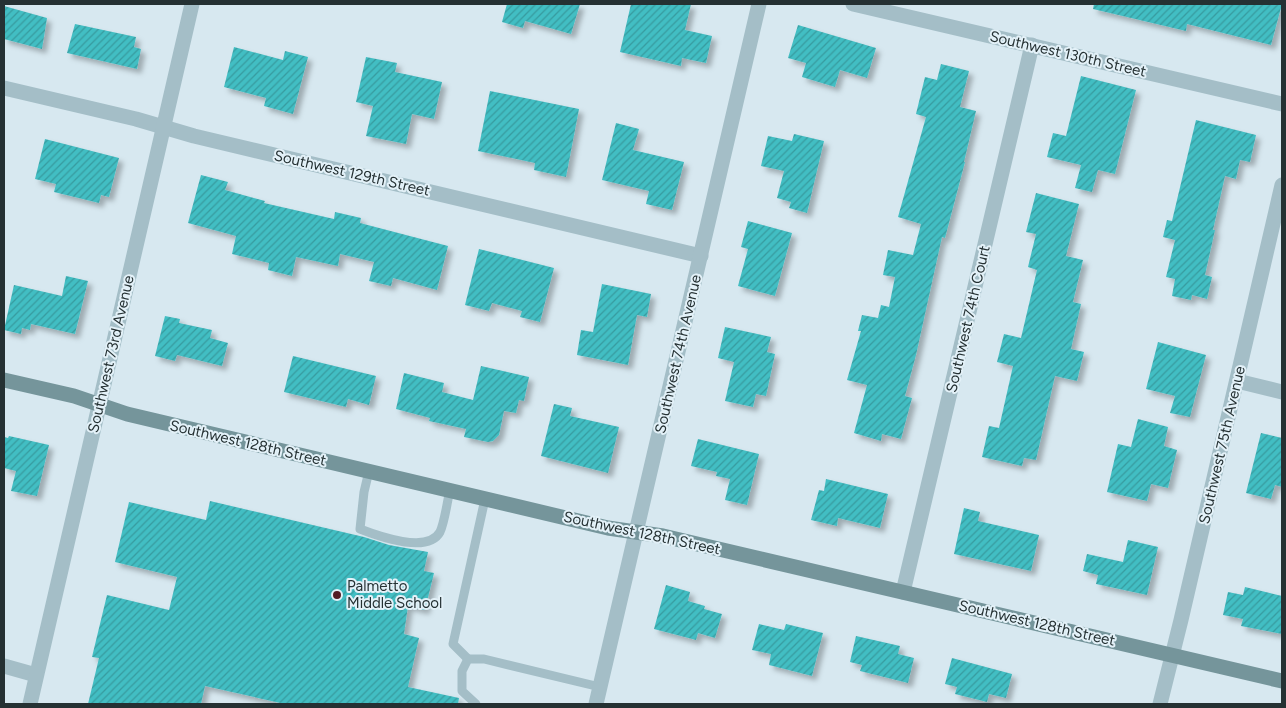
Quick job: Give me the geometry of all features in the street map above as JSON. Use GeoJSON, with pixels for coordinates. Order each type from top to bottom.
{"type":"FeatureCollection","features":[{"type":"Feature","properties":{"kind":"street","name":"Southwest 73rd Avenue"},"geometry":{"type":"LineString","coordinates":[[30,704],[192,4]]}},
{"type":"Feature","properties":{"kind":"street","name":"Southwest 74th Avenue"},"geometry":{"type":"LineString","coordinates":[[596,704],[759,4]]}},
{"type":"Feature","properties":{"kind":"street","name":"Southwest 130th Street"},"geometry":{"type":"LineString","coordinates":[[853,4],[1282,104]]}},
{"type":"Feature","properties":{"kind":"street","name":"Southwest 74th Court"},"geometry":{"type":"LineString","coordinates":[[904,592],[1032,45]]}},
{"type":"Feature","properties":{"kind":"street","name":"Southwest 129th Street"},"geometry":{"type":"LineString","coordinates":[[4,88],[136,118],[204,138],[701,256]]}},
{"type":"Feature","properties":{"kind":"street","name":"Southwest 75th Avenue"},"geometry":{"type":"LineString","coordinates":[[1160,704],[1282,186]]}},
{"type":"Feature","properties":{"kind":"street","name":"Southwest 128th Street"},"geometry":{"type":"LineString","coordinates":[[4,380],[74,396],[127,414],[608,528],[663,536],[1282,681]]}},
{"type":"Feature","properties":{"kind":"street"},"geometry":{"type":"LineString","coordinates":[[1237,381],[1282,392]]}},
{"type":"Feature","properties":{"kind":"street"},"geometry":{"type":"LineString","coordinates":[[4,666],[36,675]]}},
{"type":"Feature","properties":{"kind":"lane"},"geometry":{"type":"LineString","coordinates":[[369,471],[364,492],[360,529],[378,536],[412,543],[431,540],[440,533],[450,490]]}},
{"type":"Feature","properties":{"kind":"lane"},"geometry":{"type":"LineString","coordinates":[[485,499],[453,644],[468,659],[484,659],[600,687]]}},
{"type":"Feature","properties":{"kind":"lane"},"geometry":{"type":"LineString","coordinates":[[468,659],[462,672],[462,691],[467,700],[476,704]]}},
{"type":"Feature","properties":{"kind":"building"},"geometry":{"type":"Polygon","coordinates":[[[507,4],[580,4],[571,34],[525,21],[523,28],[502,22],[507,4]]]}},
{"type":"Feature","properties":{"kind":"building"},"geometry":{"type":"Polygon","coordinates":[[[631,4],[691,4],[685,30],[712,36],[706,63],[682,58],[681,66],[620,52],[631,4]]]}},
{"type":"Feature","properties":{"kind":"building"},"geometry":{"type":"Polygon","coordinates":[[[1094,4],[1282,4],[1271,45],[1187,24],[1186,31],[1093,9],[1094,4]]]}},
{"type":"Feature","properties":{"kind":"building"},"geometry":{"type":"Polygon","coordinates":[[[4,6],[47,18],[42,49],[4,39],[4,6]]]}},
{"type":"Feature","properties":{"kind":"building"},"geometry":{"type":"Polygon","coordinates":[[[75,24],[136,37],[134,47],[141,49],[137,69],[67,53],[75,24]]]}},
{"type":"Feature","properties":{"kind":"building"},"geometry":{"type":"Polygon","coordinates":[[[798,25],[876,48],[867,78],[840,70],[835,87],[802,77],[806,63],[788,58],[798,25]]]}},
{"type":"Feature","properties":{"kind":"building"},"geometry":{"type":"Polygon","coordinates":[[[234,47],[283,60],[285,51],[308,57],[293,114],[264,106],[266,98],[224,87],[234,47]]]}},
{"type":"Feature","properties":{"kind":"building"},"geometry":{"type":"Polygon","coordinates":[[[366,57],[397,63],[395,72],[442,82],[434,119],[412,114],[406,144],[366,136],[373,106],[356,102],[366,57]]]}},
{"type":"Feature","properties":{"kind":"building"},"geometry":{"type":"Polygon","coordinates":[[[941,64],[969,71],[960,107],[976,111],[945,238],[942,237],[905,396],[912,398],[901,439],[882,434],[881,441],[854,433],[867,385],[847,380],[861,331],[858,331],[862,315],[878,318],[881,305],[889,307],[895,277],[883,275],[888,250],[913,255],[921,224],[898,217],[926,117],[916,114],[925,77],[937,80],[941,64]]]}},
{"type":"Feature","properties":{"kind":"building"},"geometry":{"type":"Polygon","coordinates":[[[1081,76],[1136,90],[1115,174],[1098,170],[1092,192],[1075,188],[1081,165],[1047,157],[1053,133],[1066,136],[1081,76]]]}},
{"type":"Feature","properties":{"kind":"building"},"geometry":{"type":"Polygon","coordinates":[[[490,91],[579,109],[566,177],[534,170],[535,163],[478,151],[490,91]]]}},
{"type":"Feature","properties":{"kind":"building"},"geometry":{"type":"Polygon","coordinates":[[[1196,120],[1256,135],[1250,162],[1240,160],[1236,179],[1225,176],[1205,275],[1212,277],[1207,299],[1192,295],[1191,300],[1172,296],[1175,279],[1166,277],[1175,240],[1163,237],[1167,220],[1172,221],[1196,120]]]}},
{"type":"Feature","properties":{"kind":"building"},"geometry":{"type":"Polygon","coordinates":[[[616,123],[639,129],[633,150],[684,162],[672,210],[646,204],[649,191],[602,180],[616,123]]]}},
{"type":"Feature","properties":{"kind":"building"},"geometry":{"type":"Polygon","coordinates":[[[794,134],[824,141],[807,213],[789,208],[791,202],[777,198],[784,171],[761,166],[768,136],[792,141],[794,134]]]}},
{"type":"Feature","properties":{"kind":"building"},"geometry":{"type":"Polygon","coordinates":[[[45,139],[119,158],[109,197],[101,195],[99,203],[54,192],[56,184],[35,179],[45,139]]]}},
{"type":"Feature","properties":{"kind":"building"},"geometry":{"type":"Polygon","coordinates":[[[201,175],[228,182],[225,190],[265,201],[264,203],[334,219],[335,212],[361,218],[360,223],[448,246],[437,290],[393,278],[391,286],[369,281],[374,262],[340,254],[338,266],[296,257],[292,276],[268,270],[269,263],[232,254],[236,236],[188,223],[201,175]]]}},
{"type":"Feature","properties":{"kind":"building"},"geometry":{"type":"Polygon","coordinates":[[[1036,193],[1079,204],[1066,256],[1083,260],[1073,302],[1081,304],[1071,349],[1084,352],[1077,381],[1055,376],[1036,460],[1024,458],[1022,466],[982,457],[989,426],[999,428],[1013,366],[997,362],[1004,334],[1021,338],[1037,270],[1028,267],[1036,234],[1026,232],[1036,193]]]}},
{"type":"Feature","properties":{"kind":"building"},"geometry":{"type":"Polygon","coordinates":[[[748,221],[792,233],[775,296],[738,286],[748,249],[741,247],[748,221]]]}},
{"type":"Feature","properties":{"kind":"building"},"geometry":{"type":"Polygon","coordinates":[[[479,249],[554,268],[540,322],[520,317],[522,311],[492,303],[489,311],[465,305],[479,249]]]}},
{"type":"Feature","properties":{"kind":"building"},"geometry":{"type":"Polygon","coordinates":[[[66,276],[88,281],[75,334],[31,324],[30,330],[22,328],[21,334],[4,330],[14,285],[62,296],[66,276]]]}},
{"type":"Feature","properties":{"kind":"building"},"geometry":{"type":"Polygon","coordinates":[[[602,284],[651,294],[647,317],[637,315],[628,365],[577,355],[581,330],[593,332],[602,284]]]}},
{"type":"Feature","properties":{"kind":"building"},"geometry":{"type":"Polygon","coordinates":[[[165,316],[180,319],[179,323],[212,330],[210,338],[228,343],[222,366],[177,355],[175,361],[155,356],[165,316]]]}},
{"type":"Feature","properties":{"kind":"building"},"geometry":{"type":"Polygon","coordinates":[[[725,327],[771,337],[767,352],[775,354],[766,396],[756,394],[753,407],[725,401],[734,362],[718,358],[725,327]]]}},
{"type":"Feature","properties":{"kind":"building"},"geometry":{"type":"Polygon","coordinates":[[[1158,342],[1206,355],[1190,417],[1170,413],[1175,396],[1146,389],[1158,342]]]}},
{"type":"Feature","properties":{"kind":"building"},"geometry":{"type":"Polygon","coordinates":[[[293,356],[376,376],[369,405],[348,399],[346,407],[284,392],[293,356]]]}},
{"type":"Feature","properties":{"kind":"building"},"geometry":{"type":"Polygon","coordinates":[[[481,366],[529,377],[524,401],[519,400],[516,413],[504,411],[499,435],[493,441],[488,442],[464,437],[466,429],[429,421],[430,418],[396,409],[404,373],[444,383],[442,392],[473,400],[481,366]]]}},
{"type":"Feature","properties":{"kind":"building"},"geometry":{"type":"Polygon","coordinates":[[[554,404],[572,408],[570,416],[619,427],[608,473],[541,456],[554,404]]]}},
{"type":"Feature","properties":{"kind":"building"},"geometry":{"type":"Polygon","coordinates":[[[1138,419],[1168,427],[1164,446],[1177,450],[1168,488],[1151,484],[1147,501],[1107,492],[1118,444],[1131,447],[1138,419]]]}},
{"type":"Feature","properties":{"kind":"building"},"geometry":{"type":"Polygon","coordinates":[[[1261,433],[1282,438],[1282,487],[1275,485],[1271,499],[1246,493],[1261,433]]]}},
{"type":"Feature","properties":{"kind":"building"},"geometry":{"type":"Polygon","coordinates":[[[9,436],[49,445],[37,496],[11,491],[16,471],[4,468],[4,437],[8,438],[9,436]]]}},
{"type":"Feature","properties":{"kind":"building"},"geometry":{"type":"Polygon","coordinates":[[[698,439],[759,454],[747,505],[725,500],[730,479],[716,476],[717,472],[691,466],[698,439]]]}},
{"type":"Feature","properties":{"kind":"building"},"geometry":{"type":"Polygon","coordinates":[[[826,479],[888,494],[880,528],[838,518],[837,526],[811,520],[819,490],[824,491],[826,479]]]}},
{"type":"Feature","properties":{"kind":"building"},"geometry":{"type":"Polygon","coordinates":[[[210,501],[364,537],[389,545],[428,552],[424,571],[434,573],[425,610],[408,606],[404,634],[419,638],[408,687],[459,698],[458,704],[285,704],[205,686],[201,704],[88,704],[99,658],[92,657],[107,595],[169,610],[177,577],[115,562],[129,502],[206,520],[210,501]]]}},
{"type":"Feature","properties":{"kind":"building"},"geometry":{"type":"Polygon","coordinates":[[[964,508],[980,512],[978,521],[1039,535],[1031,571],[954,554],[964,508]]]}},
{"type":"Feature","properties":{"kind":"building"},"geometry":{"type":"Polygon","coordinates":[[[1128,540],[1158,547],[1147,595],[1096,584],[1098,575],[1083,571],[1087,554],[1123,562],[1128,540]]]}},
{"type":"Feature","properties":{"kind":"building"},"geometry":{"type":"Polygon","coordinates":[[[666,585],[690,592],[688,601],[705,606],[704,609],[722,614],[715,638],[698,633],[696,640],[654,629],[666,585]]]}},
{"type":"Feature","properties":{"kind":"building"},"geometry":{"type":"Polygon","coordinates":[[[1245,587],[1282,596],[1282,634],[1241,626],[1243,619],[1223,615],[1228,592],[1243,595],[1245,587]]]}},
{"type":"Feature","properties":{"kind":"building"},"geometry":{"type":"Polygon","coordinates":[[[759,624],[784,630],[786,624],[823,633],[812,676],[769,665],[771,654],[752,650],[759,624]]]}},
{"type":"Feature","properties":{"kind":"building"},"geometry":{"type":"Polygon","coordinates":[[[856,636],[900,646],[898,654],[914,658],[908,683],[860,671],[862,665],[850,662],[856,636]]]}},
{"type":"Feature","properties":{"kind":"building"},"geometry":{"type":"Polygon","coordinates":[[[952,658],[1012,674],[1006,698],[989,694],[987,702],[955,694],[957,687],[945,684],[952,658]]]}},
{"type":"Feature","properties":{"kind":"place","name":"Palmetto Middle School"},"geometry":{"type":"Point","coordinates":[337,595]}}]}
